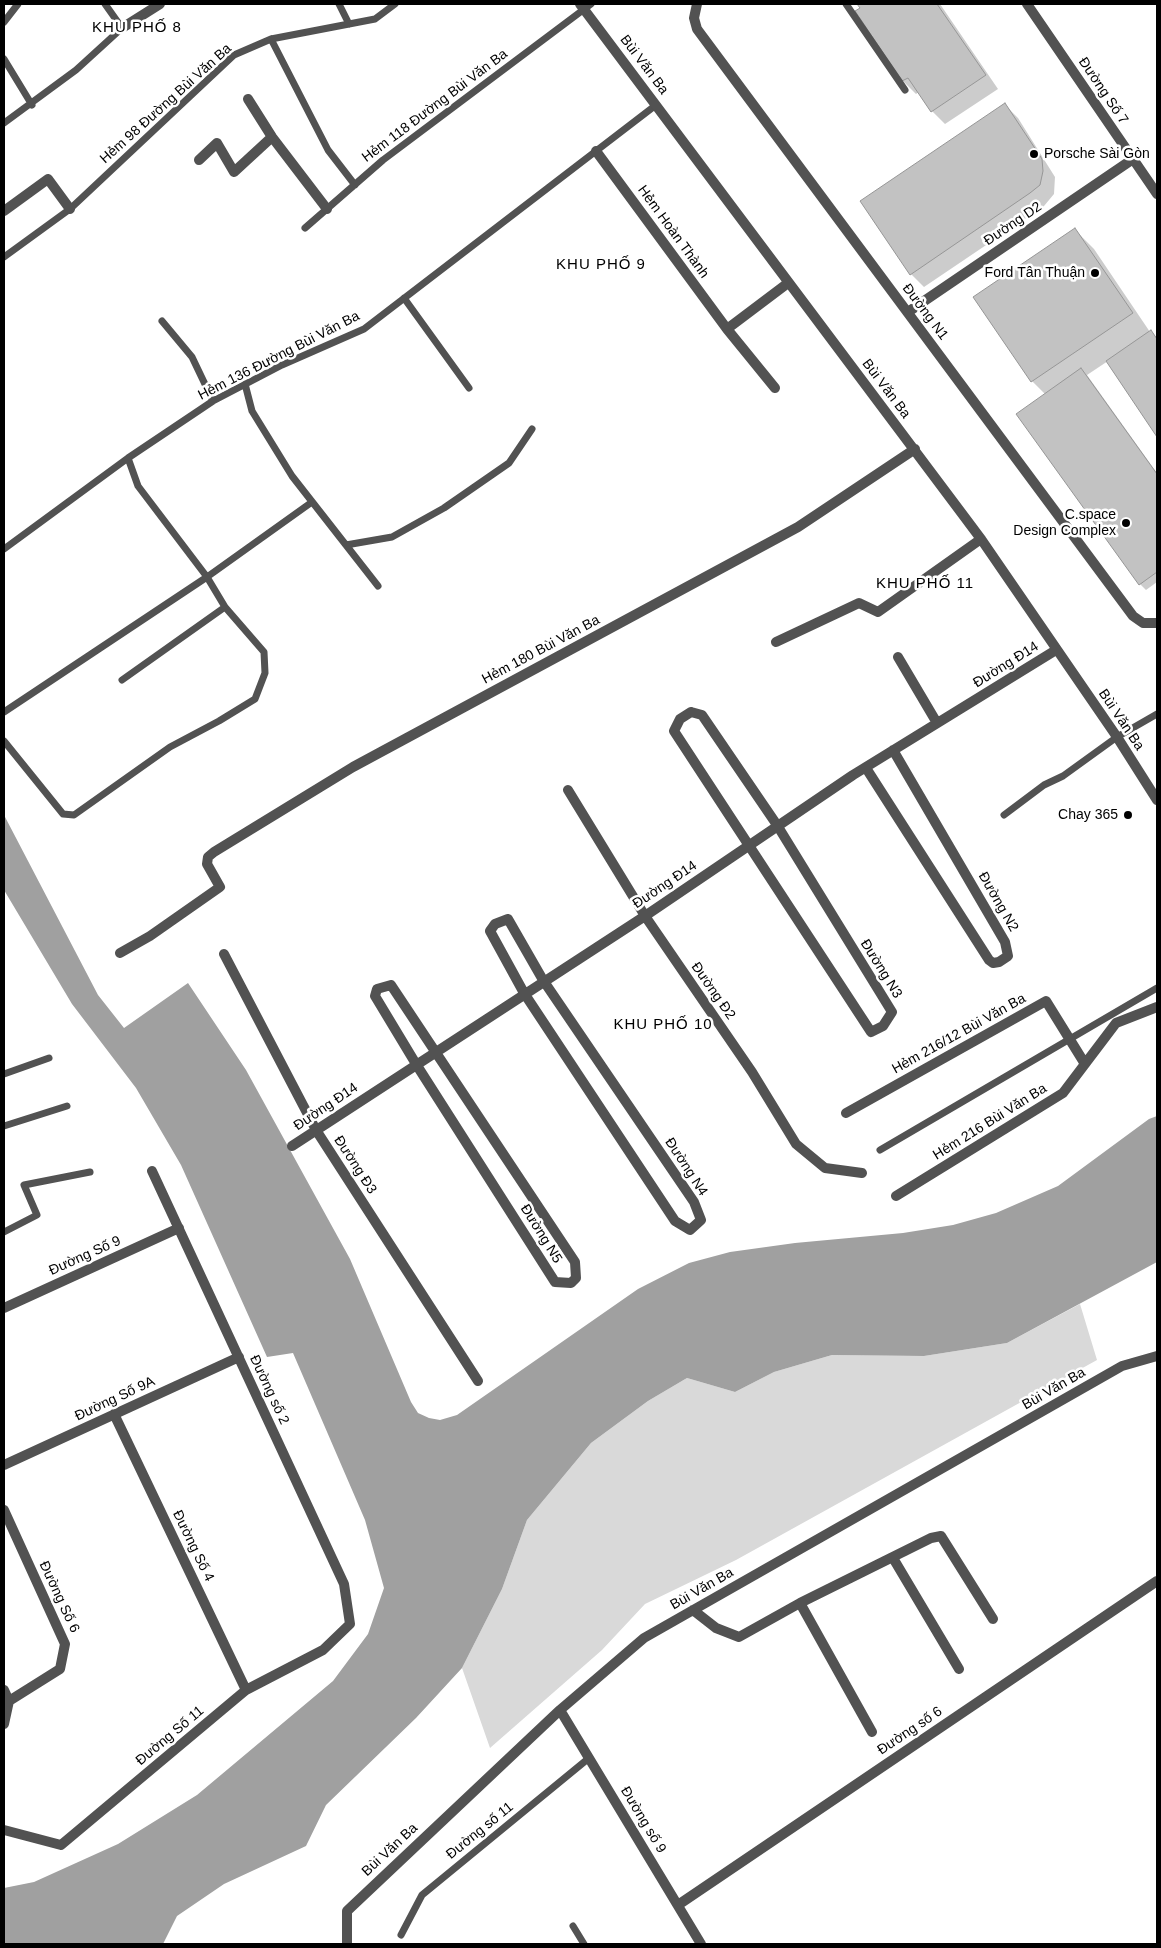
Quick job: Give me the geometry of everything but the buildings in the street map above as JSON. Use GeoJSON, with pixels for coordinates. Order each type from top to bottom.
{"type":"FeatureCollection","features":[{"type":"Feature","properties":{"kind":"street"},"geometry":{"type":"LineString","coordinates":[[122,28],[160,4]]}},
{"type":"Feature","properties":{"kind":"street","name":"Đường Số 7"},"geometry":{"type":"LineString","coordinates":[[1027,4],[1157,194]]}},
{"type":"Feature","properties":{"kind":"street","name":"Bùi Văn Ba"},"geometry":{"type":"LineString","coordinates":[[585,5],[656,105],[981,539],[1117,737],[1157,800]]}},
{"type":"Feature","properties":{"kind":"street","name":"Đường N1"},"geometry":{"type":"LineString","coordinates":[[696,6],[694,18],[697,29],[1133,616],[1152,624]]}},
{"type":"Feature","properties":{"kind":"street"},"geometry":{"type":"LineString","coordinates":[[248,99],[272,137],[327,209]]}},
{"type":"Feature","properties":{"kind":"street"},"geometry":{"type":"LineString","coordinates":[[199,160],[217,143],[234,172],[272,137]]}},
{"type":"Feature","properties":{"kind":"street","name":"Hẻm Hoàn Thành"},"geometry":{"type":"LineString","coordinates":[[596,151],[728,329],[775,388]]}},
{"type":"Feature","properties":{"kind":"street","name":"Đường D2"},"geometry":{"type":"LineString","coordinates":[[908,312],[1134,159]]}},
{"type":"Feature","properties":{"kind":"street"},"geometry":{"type":"LineString","coordinates":[[4,211],[48,179],[70,209]]}},
{"type":"Feature","properties":{"kind":"street"},"geometry":{"type":"LineString","coordinates":[[728,329],[788,283]]}},
{"type":"Feature","properties":{"kind":"street","name":"Hẻm 180 Bùi Văn Ba"},"geometry":{"type":"LineString","coordinates":[[120,953],[150,936],[220,886],[207,864],[208,857],[214,852],[354,767],[798,527],[915,449]]}},
{"type":"Feature","properties":{"kind":"street"},"geometry":{"type":"LineString","coordinates":[[776,642],[858,603],[878,612],[981,539]]}},
{"type":"Feature","properties":{"kind":"street","name":"Đường Đ14"},"geometry":{"type":"LineString","coordinates":[[292,1146],[524,993],[645,916],[777,825],[893,750],[1056,650]]}},
{"type":"Feature","properties":{"kind":"street"},"geometry":{"type":"LineString","coordinates":[[898,657],[937,723]]}},
{"type":"Feature","properties":{"kind":"street"},"geometry":{"type":"LineString","coordinates":[[747,846],[674,731],[680,719],[691,712],[702,715],[777,825]]}},
{"type":"Feature","properties":{"kind":"street","name":"Đường N2"},"geometry":{"type":"LineString","coordinates":[[866,768],[988,960],[993,964],[1008,956],[1005,942],[893,750]]}},
{"type":"Feature","properties":{"kind":"street","name":"Đường Đ2"},"geometry":{"type":"LineString","coordinates":[[568,790],[645,916],[752,1072],[796,1144],[825,1168],[862,1173]]}},
{"type":"Feature","properties":{"kind":"street","name":"Đường N3"},"geometry":{"type":"LineString","coordinates":[[747,846],[871,1032],[883,1026],[892,1012],[777,825]]}},
{"type":"Feature","properties":{"kind":"street","name":"Đường N4"},"geometry":{"type":"LineString","coordinates":[[508,919],[544,980],[694,1202],[701,1220],[690,1230],[675,1221],[524,993],[490,931],[496,924],[508,919]]}},
{"type":"Feature","properties":{"kind":"street","name":"Đường Đ3"},"geometry":{"type":"LineString","coordinates":[[224,954],[316,1130],[478,1382]]}},
{"type":"Feature","properties":{"kind":"street","name":"Đường N5"},"geometry":{"type":"LineString","coordinates":[[391,985],[575,1262],[576,1278],[571,1283],[555,1282],[416,1064],[375,996],[377,989],[391,985]]}},
{"type":"Feature","properties":{"kind":"street","name":"Hẻm 216/12 Bùi Văn Ba"},"geometry":{"type":"LineString","coordinates":[[846,1113],[1046,1001],[1085,1064]]}},
{"type":"Feature","properties":{"kind":"street","name":"Hẻm 216 Bùi Văn Ba"},"geometry":{"type":"LineString","coordinates":[[896,1196],[1063,1093],[1116,1023],[1157,1007]]}},
{"type":"Feature","properties":{"kind":"street","name":"Đường số 2"},"geometry":{"type":"LineString","coordinates":[[152,1171],[344,1584],[350,1624]]}},
{"type":"Feature","properties":{"kind":"street","name":"Đường Số 9"},"geometry":{"type":"LineString","coordinates":[[4,1308],[179,1228]]}},
{"type":"Feature","properties":{"kind":"street","name":"Bùi Văn Ba"},"geometry":{"type":"LineString","coordinates":[[347,1944],[347,1911],[560,1710],[644,1638],[1122,1366],[1157,1356]]}},
{"type":"Feature","properties":{"kind":"street","name":"Đường Số 9A"},"geometry":{"type":"LineString","coordinates":[[4,1465],[239,1357]]}},
{"type":"Feature","properties":{"kind":"street","name":"Đường Số 4"},"geometry":{"type":"LineString","coordinates":[[114,1414],[246,1690]]}},
{"type":"Feature","properties":{"kind":"street","name":"Đường Số 6"},"geometry":{"type":"LineString","coordinates":[[4,1510],[65,1644],[60,1669],[9,1701]]}},
{"type":"Feature","properties":{"kind":"street"},"geometry":{"type":"LineString","coordinates":[[693,1610],[716,1628],[739,1637],[800,1603],[931,1538],[941,1536],[993,1619]]}},
{"type":"Feature","properties":{"kind":"street"},"geometry":{"type":"LineString","coordinates":[[893,1558],[959,1669]]}},
{"type":"Feature","properties":{"kind":"street","name":"Đường số 6"},"geometry":{"type":"LineString","coordinates":[[678,1905],[1157,1581]]}},
{"type":"Feature","properties":{"kind":"street"},"geometry":{"type":"LineString","coordinates":[[800,1603],[872,1732]]}},
{"type":"Feature","properties":{"kind":"street","name":"Đường Số 11"},"geometry":{"type":"LineString","coordinates":[[4,1830],[61,1845],[246,1690],[323,1650],[350,1624]]}},
{"type":"Feature","properties":{"kind":"street"},"geometry":{"type":"LineString","coordinates":[[4,1690],[9,1701],[4,1724]]}},
{"type":"Feature","properties":{"kind":"street","name":"Đường số 9"},"geometry":{"type":"LineString","coordinates":[[560,1710],[701,1944]]}},
{"type":"Feature","properties":{"kind":"lane"},"geometry":{"type":"LineString","coordinates":[[4,22],[18,4]]}},
{"type":"Feature","properties":{"kind":"lane"},"geometry":{"type":"LineString","coordinates":[[4,123],[32,105],[76,70],[122,28],[105,4]]}},
{"type":"Feature","properties":{"kind":"lane"},"geometry":{"type":"LineString","coordinates":[[339,4],[349,24]]}},
{"type":"Feature","properties":{"kind":"lane","name":"Hẻm 98 Đường Bùi Văn Ba"},"geometry":{"type":"LineString","coordinates":[[4,257],[70,209],[234,55],[271,39],[374,19],[395,4]]}},
{"type":"Feature","properties":{"kind":"lane"},"geometry":{"type":"LineString","coordinates":[[846,4],[904,90]]}},
{"type":"Feature","properties":{"kind":"lane","name":"Hẻm 118 Đường Bùi Văn Ba"},"geometry":{"type":"LineString","coordinates":[[305,228],[383,160],[585,5]]}},
{"type":"Feature","properties":{"kind":"lane"},"geometry":{"type":"LineString","coordinates":[[271,39],[328,150],[355,185]]}},
{"type":"Feature","properties":{"kind":"lane"},"geometry":{"type":"LineString","coordinates":[[4,60],[32,105]]}},
{"type":"Feature","properties":{"kind":"lane","name":"Hẻm 136 Đường Bùi Văn Ba"},"geometry":{"type":"LineString","coordinates":[[4,549],[128,458],[213,401],[245,384],[364,329],[656,105]]}},
{"type":"Feature","properties":{"kind":"lane"},"geometry":{"type":"LineString","coordinates":[[404,298],[470,388]]}},
{"type":"Feature","properties":{"kind":"lane"},"geometry":{"type":"LineString","coordinates":[[162,321],[192,357],[213,401]]}},
{"type":"Feature","properties":{"kind":"lane"},"geometry":{"type":"LineString","coordinates":[[245,384],[252,410],[292,476],[378,586]]}},
{"type":"Feature","properties":{"kind":"lane"},"geometry":{"type":"LineString","coordinates":[[346,545],[392,537],[444,508],[509,463],[532,429]]}},
{"type":"Feature","properties":{"kind":"lane"},"geometry":{"type":"LineString","coordinates":[[4,741],[63,814],[74,815],[170,747],[219,721],[255,698],[265,673],[264,652],[225,607],[207,577],[138,486],[128,458]]}},
{"type":"Feature","properties":{"kind":"lane"},"geometry":{"type":"LineString","coordinates":[[4,712],[207,577],[312,502]]}},
{"type":"Feature","properties":{"kind":"lane"},"geometry":{"type":"LineString","coordinates":[[122,680],[225,607]]}},
{"type":"Feature","properties":{"kind":"lane"},"geometry":{"type":"LineString","coordinates":[[1004,815],[1044,785],[1063,776],[1117,737],[1157,714]]}},
{"type":"Feature","properties":{"kind":"lane"},"geometry":{"type":"LineString","coordinates":[[880,1150],[1157,988]]}},
{"type":"Feature","properties":{"kind":"lane"},"geometry":{"type":"LineString","coordinates":[[4,1074],[49,1058]]}},
{"type":"Feature","properties":{"kind":"lane"},"geometry":{"type":"LineString","coordinates":[[4,1126],[67,1106]]}},
{"type":"Feature","properties":{"kind":"lane"},"geometry":{"type":"LineString","coordinates":[[4,1232],[37,1215],[24,1185],[90,1172]]}},
{"type":"Feature","properties":{"kind":"lane","name":"Đường số 11"},"geometry":{"type":"LineString","coordinates":[[401,1934],[422,1895],[589,1758]]}},
{"type":"Feature","properties":{"kind":"lane"},"geometry":{"type":"LineString","coordinates":[[573,1926],[584,1944]]}},
{"type":"Feature","properties":{"kind":"shaded area"},"geometry":{"type":"Polygon","coordinates":[[[4,815],[98,995],[124,1028],[188,983],[246,1070],[350,1259],[411,1402],[418,1413],[429,1418],[440,1420],[457,1415],[638,1289],[689,1263],[730,1252],[795,1243],[903,1233],[953,1225],[996,1213],[1058,1186],[1149,1119],[1157,1116],[1157,1262],[1007,1343],[924,1356],[832,1355],[774,1372],[735,1392],[687,1378],[648,1401],[591,1443],[527,1520],[502,1589],[462,1668],[416,1718],[326,1805],[306,1846],[224,1884],[177,1916],[163,1944],[4,1944],[4,1888],[34,1882],[118,1844],[197,1795],[333,1681],[368,1634],[384,1588],[365,1520],[293,1353],[267,1357],[181,1165],[136,1088],[72,1004],[4,890],[4,815]]]}},
{"type":"Feature","properties":{"kind":"shaded area"},"geometry":{"type":"Polygon","coordinates":[[[1080,1304],[1097,1360],[736,1560],[645,1604],[602,1650],[490,1748],[462,1668],[502,1589],[527,1520],[591,1443],[648,1401],[687,1378],[735,1392],[774,1372],[832,1355],[924,1356],[1007,1343],[1080,1304]]]}},
{"type":"Feature","properties":{"kind":"place","name":"Porsche Sài Gòn"},"geometry":{"type":"Point","coordinates":[1034,154]}},
{"type":"Feature","properties":{"kind":"place","name":"Ford Tân Thuận"},"geometry":{"type":"Point","coordinates":[1095,273]}},
{"type":"Feature","properties":{"kind":"place","name":"C.space Design Complex"},"geometry":{"type":"Point","coordinates":[1126,523]}},
{"type":"Feature","properties":{"kind":"place","name":"Chay 365"},"geometry":{"type":"Point","coordinates":[1128,815]}},
{"type":"Feature","properties":{"kind":"district","name":"KHU PHỐ 8"},"geometry":{"type":"Point","coordinates":[137,28]}},
{"type":"Feature","properties":{"kind":"district","name":"KHU PHỐ 9"},"geometry":{"type":"Point","coordinates":[601,265]}},
{"type":"Feature","properties":{"kind":"district","name":"KHU PHỐ 11"},"geometry":{"type":"Point","coordinates":[925,584]}},
{"type":"Feature","properties":{"kind":"district","name":"KHU PHỐ 10"},"geometry":{"type":"Point","coordinates":[663,1025]}}]}
